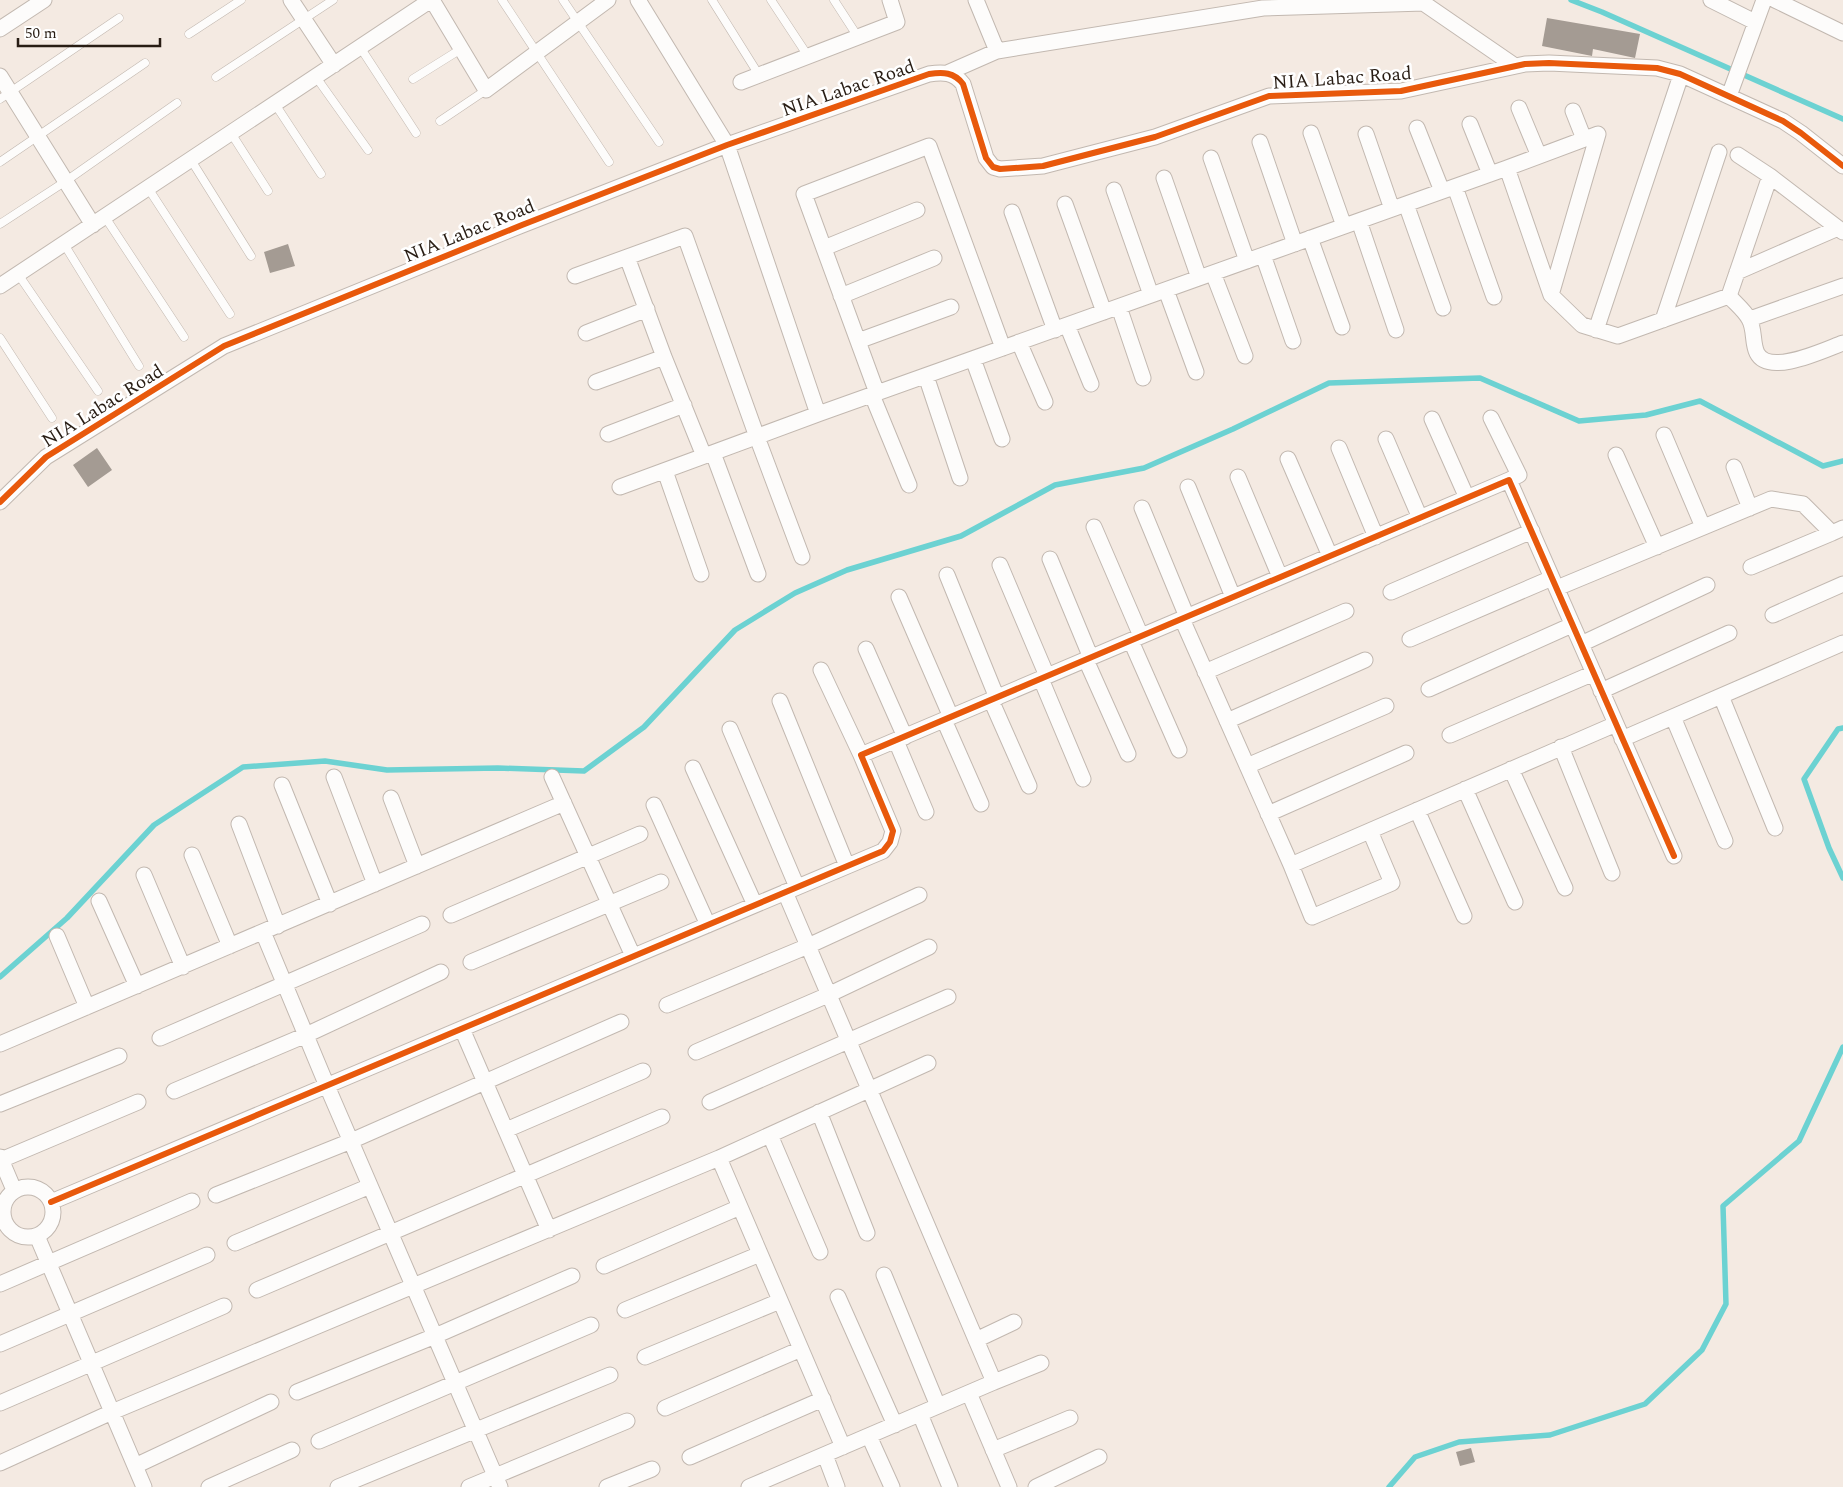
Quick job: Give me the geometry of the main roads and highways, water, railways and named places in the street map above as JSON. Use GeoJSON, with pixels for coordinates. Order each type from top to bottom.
{"type":"FeatureCollection","features":[{"type":"Feature","properties":{"kind":"waterway"},"geometry":{"type":"LineString","coordinates":[[1571,0],[1843,119]]}},
{"type":"Feature","properties":{"kind":"waterway"},"geometry":{"type":"LineString","coordinates":[[0,977],[67,918],[154,825],[243,767],[325,761],[387,770],[498,768],[584,771],[644,727],[735,630],[795,593],[847,570],[961,536],[1055,485],[1144,468],[1233,429],[1329,383],[1480,378],[1579,421],[1646,415],[1700,401],[1823,466],[1843,461]]}},
{"type":"Feature","properties":{"kind":"waterway"},"geometry":{"type":"LineString","coordinates":[[1843,728],[1838,729],[1804,779],[1829,848],[1843,878]]}},
{"type":"Feature","properties":{"kind":"waterway"},"geometry":{"type":"LineString","coordinates":[[1389,1487],[1415,1457],[1459,1442],[1550,1435],[1645,1404],[1702,1350],[1726,1304],[1723,1206],[1799,1141],[1843,1047]]}}]}
